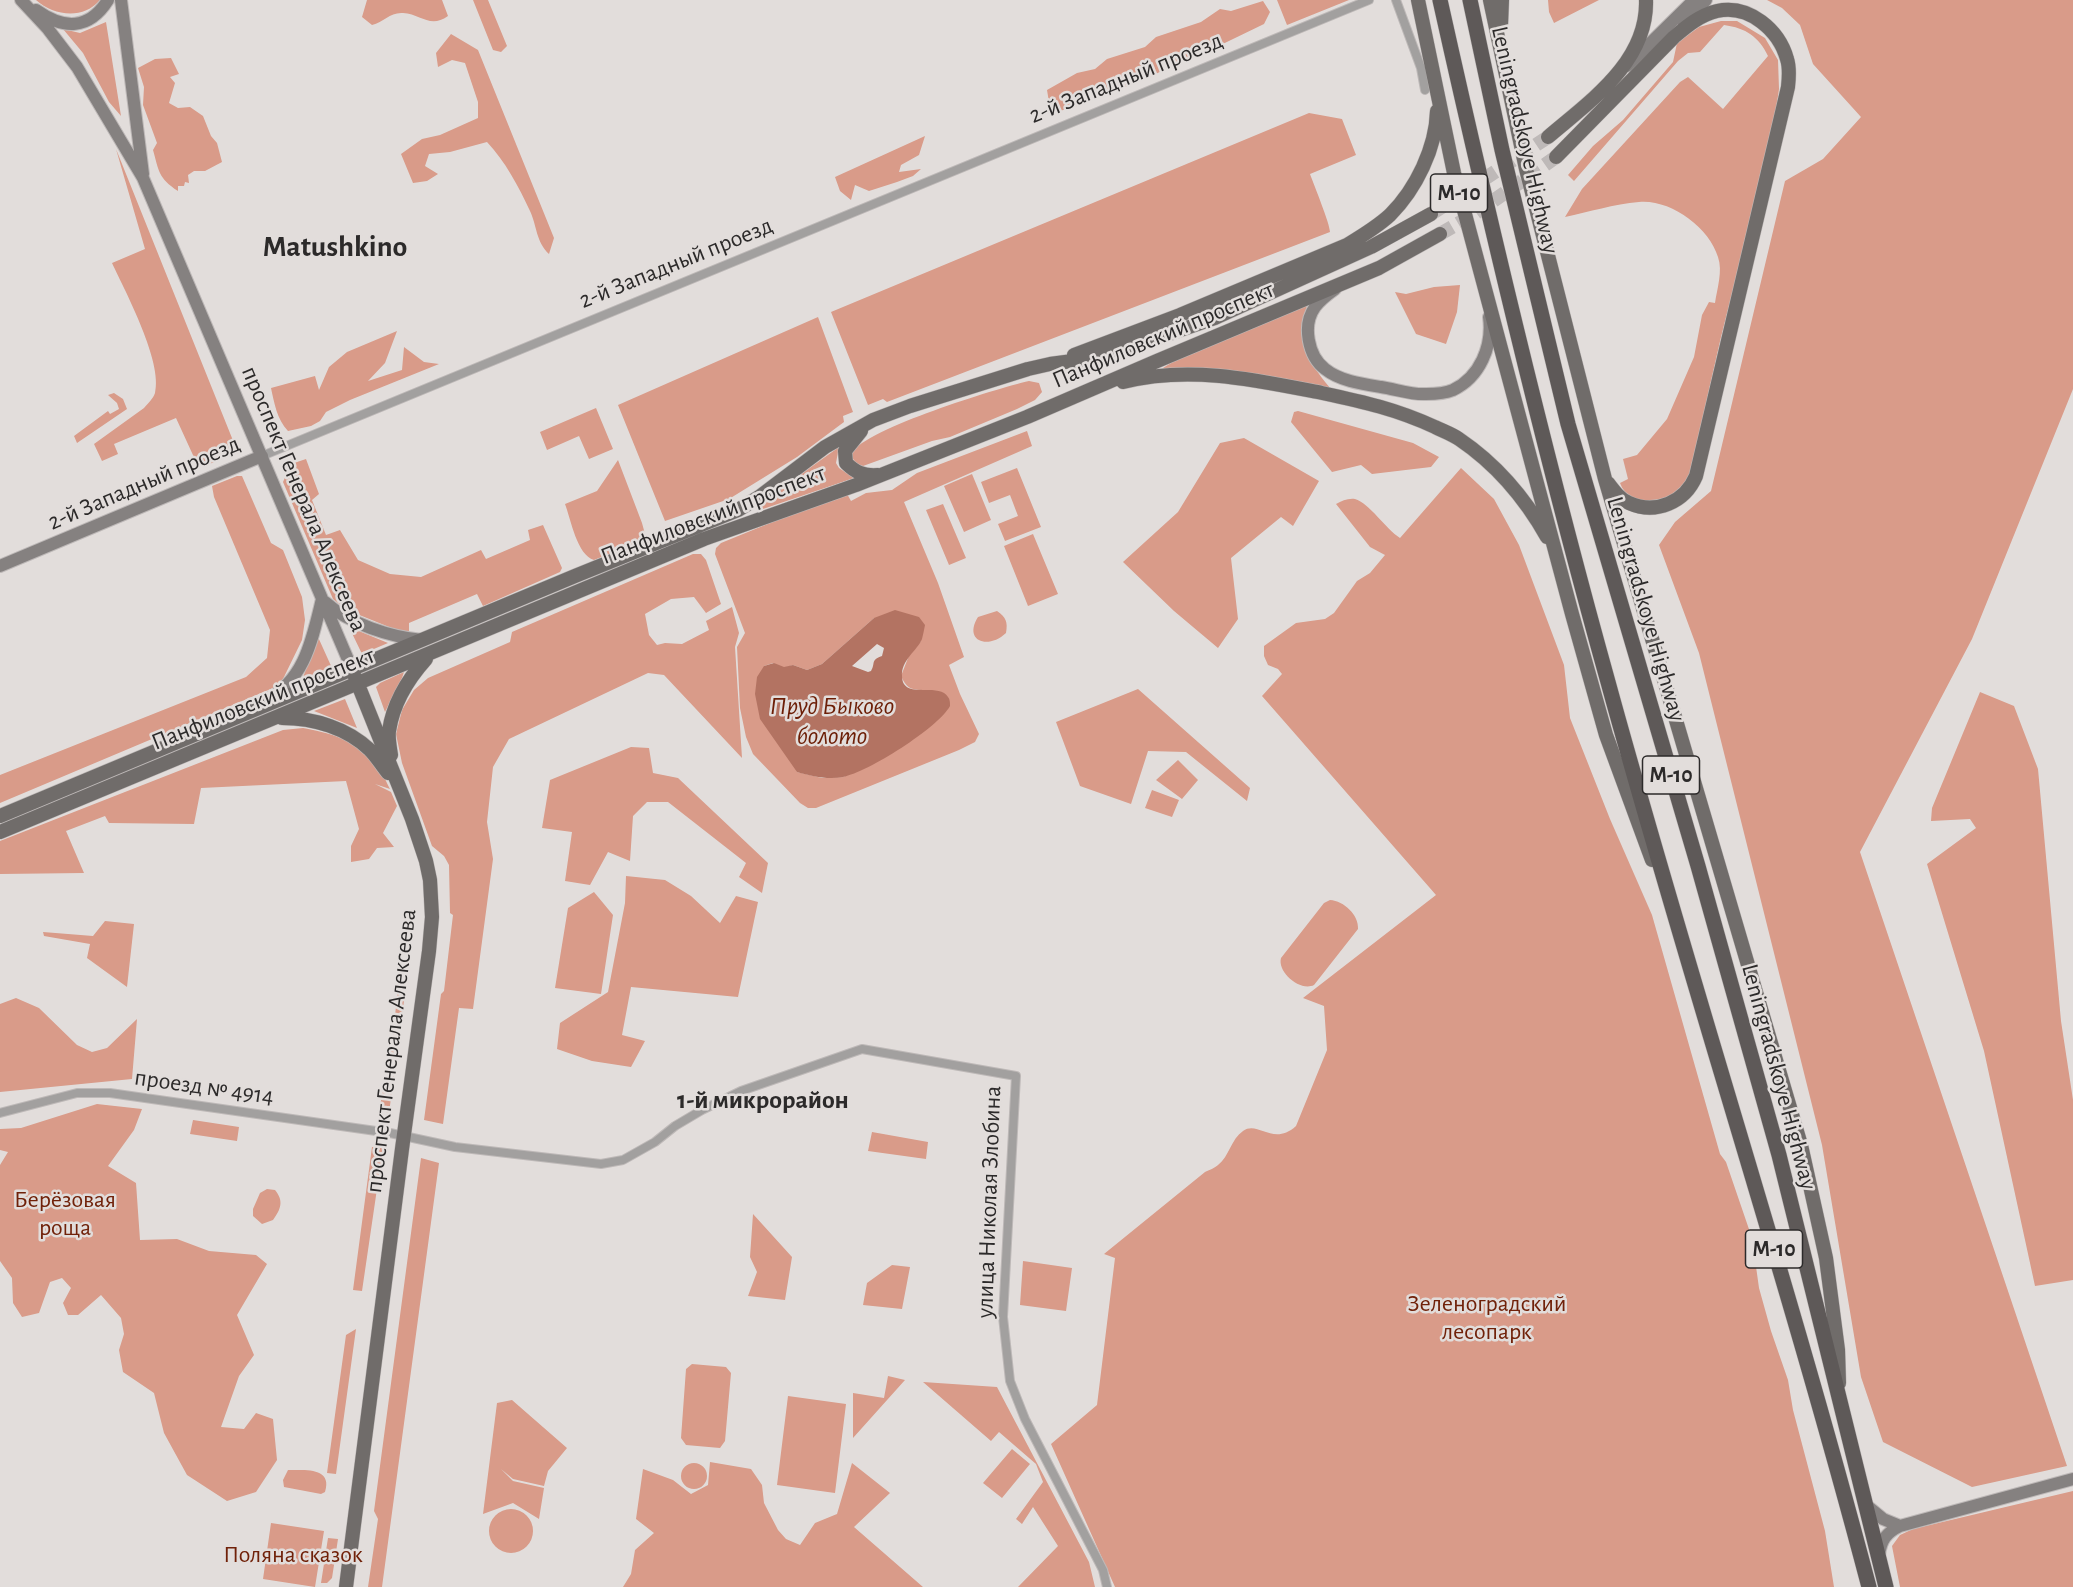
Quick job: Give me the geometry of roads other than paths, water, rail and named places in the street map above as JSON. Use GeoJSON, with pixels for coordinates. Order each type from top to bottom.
{"type":"FeatureCollection","features":[{"type":"Feature","properties":{"kind":"highway","name":"Leningradskoye Highway"},"geometry":{"type":"LineString","coordinates":[[1440,0],[1476,164],[1540,430],[1609,685],[1828,1434],[1869,1587]]}},
{"type":"Feature","properties":{"kind":"highway","name":"Leningradskoye Highway"},"geometry":{"type":"LineString","coordinates":[[1470,0],[1502,150],[1568,424],[1698,866],[1779,1155],[1886,1587]]}},
{"type":"Feature","properties":{"kind":"main road"},"geometry":{"type":"LineString","coordinates":[[22,0],[49,18],[67,25],[90,19],[101,11],[108,0]]}},
{"type":"Feature","properties":{"kind":"main road","name":"проспект Генерала Алексеева"},"geometry":{"type":"LineString","coordinates":[[22,0],[77,67],[143,178],[352,669],[426,861],[430,880],[432,916],[429,951],[346,1587]]}},
{"type":"Feature","properties":{"kind":"main road","name":"проспект Генерала Алексеева"},"geometry":{"type":"LineString","coordinates":[[121,0],[143,178]]}},
{"type":"Feature","properties":{"kind":"main road","name":"Leningradskoye Highway"},"geometry":{"type":"LineString","coordinates":[[1419,0],[1432,89],[1606,735],[1628,799],[1682,937]]}},
{"type":"Feature","properties":{"kind":"main road","name":"Leningradskoye Highway"},"geometry":{"type":"LineString","coordinates":[[1490,0],[1526,169],[1605,479],[1801,1145],[1826,1258],[1838,1350],[1840,1401]]}},
{"type":"Feature","properties":{"kind":"main road"},"geometry":{"type":"LineString","coordinates":[[1502,0],[1502,54]]}},
{"type":"Feature","properties":{"kind":"main road"},"geometry":{"type":"LineString","coordinates":[[1615,78],[1638,42],[1643,27],[1646,0]]}},
{"type":"Feature","properties":{"kind":"main road"},"geometry":{"type":"LineString","coordinates":[[1548,137],[1615,78],[1694,0]]}},
{"type":"Feature","properties":{"kind":"main road"},"geometry":{"type":"LineString","coordinates":[[1556,157],[1674,37],[1706,0]]}},
{"type":"Feature","properties":{"kind":"main road"},"geometry":{"type":"LineString","coordinates":[[1605,479],[1627,502],[1651,508],[1676,500],[1691,487],[1706,437],[1788,87],[1788,60],[1782,47],[1766,24],[1742,11],[1718,10],[1691,22],[1674,37]]}},
{"type":"Feature","properties":{"kind":"main road"},"geometry":{"type":"LineString","coordinates":[[1050,364],[1180,315],[1347,245],[1367,233],[1404,200],[1421,170],[1437,121],[1432,89]]}},
{"type":"Feature","properties":{"kind":"main road","name":"Панфиловский проспект"},"geometry":{"type":"LineString","coordinates":[[0,816],[738,510],[825,447],[873,420],[910,406],[1050,364],[1103,357],[1215,318],[1371,247],[1431,214]]}},
{"type":"Feature","properties":{"kind":"main road","name":"Панфиловский проспект"},"geometry":{"type":"LineString","coordinates":[[0,832],[358,685],[704,539],[880,475],[1095,389],[1156,361],[1349,281],[1388,263],[1440,234]]}},
{"type":"Feature","properties":{"kind":"main road"},"geometry":{"type":"LineString","coordinates":[[1349,281],[1313,309],[1309,333],[1313,357],[1326,371],[1341,378],[1424,394],[1452,391],[1480,366],[1489,344],[1490,322],[1486,295]]}},
{"type":"Feature","properties":{"kind":"main road"},"geometry":{"type":"LineString","coordinates":[[1095,389],[1159,376],[1220,375],[1243,377],[1378,405],[1406,414],[1458,438],[1492,465],[1523,501],[1555,552]]}},
{"type":"Feature","properties":{"kind":"main road"},"geometry":{"type":"LineString","coordinates":[[873,420],[850,443],[844,456],[846,463],[858,472],[865,475],[880,475]]}},
{"type":"Feature","properties":{"kind":"main road","name":"2-й Западный проезд"},"geometry":{"type":"LineString","coordinates":[[0,566],[262,456]]}},
{"type":"Feature","properties":{"kind":"main road"},"geometry":{"type":"LineString","coordinates":[[226,722],[272,697],[298,674],[309,647],[322,599],[334,610],[386,633],[400,638],[422,640]]}},
{"type":"Feature","properties":{"kind":"main road"},"geometry":{"type":"LineString","coordinates":[[398,787],[389,732],[396,706],[407,681],[429,655]]}},
{"type":"Feature","properties":{"kind":"main road"},"geometry":{"type":"LineString","coordinates":[[274,718],[302,718],[338,729],[370,750],[398,787]]}},
{"type":"Feature","properties":{"kind":"main road"},"geometry":{"type":"LineString","coordinates":[[1879,1559],[1883,1539],[1900,1526],[2073,1479]]}},
{"type":"Feature","properties":{"kind":"main road"},"geometry":{"type":"LineString","coordinates":[[1865,1505],[1883,1519],[1900,1526]]}},
{"type":"Feature","properties":{"kind":"street","name":"2-й Западный проезд"},"geometry":{"type":"LineString","coordinates":[[262,456],[1370,0]]}},
{"type":"Feature","properties":{"kind":"street"},"geometry":{"type":"LineString","coordinates":[[1396,0],[1421,68],[1432,89]]}},
{"type":"Feature","properties":{"kind":"street","name":"улица Николая Злобина"},"geometry":{"type":"LineString","coordinates":[[404,1136],[455,1147],[601,1164],[623,1160],[655,1142],[675,1126],[702,1110],[741,1091],[862,1049],[1016,1076],[1003,1317],[1010,1381],[1025,1419],[1103,1570],[1107,1587]]}},
{"type":"Feature","properties":{"kind":"street","name":"проезд № 4914"},"geometry":{"type":"LineString","coordinates":[[0,1113],[77,1093],[110,1093],[404,1136]]}},
{"type":"Feature","properties":{"kind":"water","name":"Пруд Быково болото"},"geometry":{"type":"Polygon","coordinates":[[[895,610],[919,617],[925,625],[920,643],[902,670],[904,683],[908,688],[937,690],[943,693],[949,699],[950,706],[932,726],[869,767],[843,777],[831,778],[797,772],[760,719],[755,694],[757,677],[764,666],[774,663],[784,667],[793,665],[807,670],[822,664],[874,618],[895,610]],[[877,644],[852,666],[871,671],[875,660],[882,656],[884,648],[877,644]]]}},
{"type":"Feature","properties":{"kind":"tunnel"},"geometry":{"type":"LineString","coordinates":[[1431,214],[1548,137]]}},
{"type":"Feature","properties":{"kind":"tunnel"},"geometry":{"type":"LineString","coordinates":[[1440,234],[1473,215],[1556,157]]}},
{"type":"Feature","properties":{"kind":"district","name":"Matushkino"},"geometry":{"type":"Point","coordinates":[335,247]}},
{"type":"Feature","properties":{"kind":"district","name":"1-й микрорайон"},"geometry":{"type":"Point","coordinates":[763,1100]}},
{"type":"Feature","properties":{"kind":"park label","name":"Берёзовая роща"},"geometry":{"type":"Point","coordinates":[65,1214]}},
{"type":"Feature","properties":{"kind":"park label","name":"Зеленоградский лесопарк"},"geometry":{"type":"Point","coordinates":[1487,1318]}},
{"type":"Feature","properties":{"kind":"park label","name":"Поляна сказок"},"geometry":{"type":"Point","coordinates":[293,1555]}}]}
